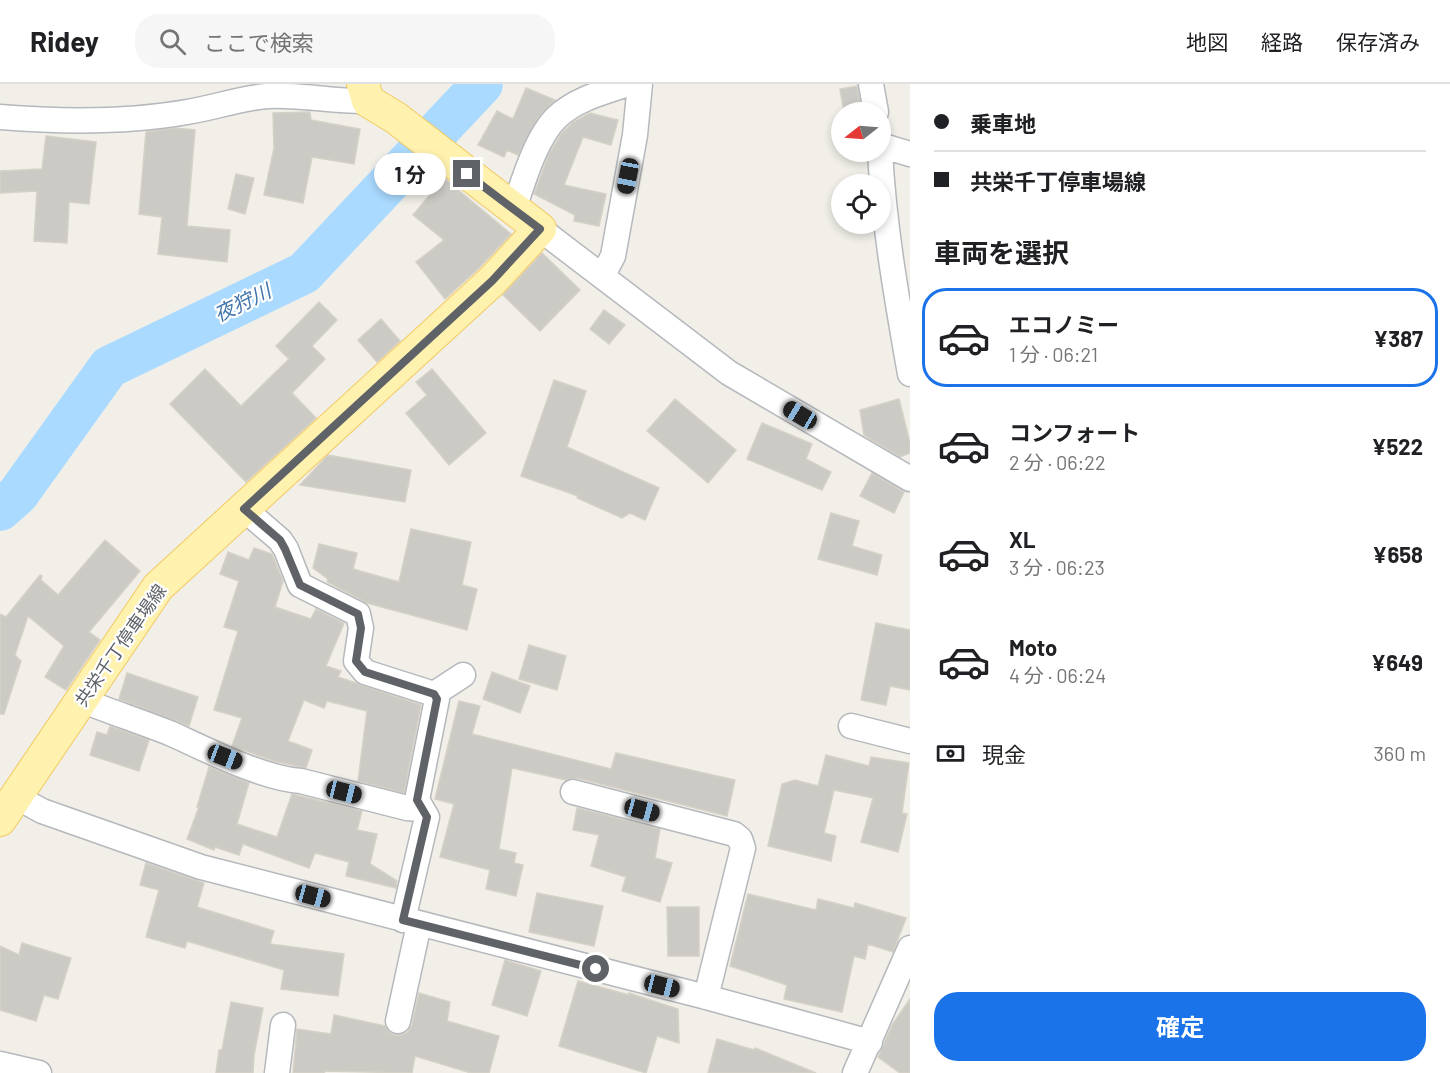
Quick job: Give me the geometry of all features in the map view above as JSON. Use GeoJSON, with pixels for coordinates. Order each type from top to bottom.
{"type":"FeatureCollection","features":[{"type":"Feature","properties":{"kind":"main road"},"geometry":{"type":"LineString","coordinates":[[365,92],[540,229]]}},
{"type":"Feature","properties":{"kind":"main road","name":"共栄千丁停車場線"},"geometry":{"type":"LineString","coordinates":[[8,808],[158,587],[483,289],[540,229]]}},
{"type":"Feature","properties":{"kind":"street"},"geometry":{"type":"LineString","coordinates":[[513,209],[535,149],[556,118],[586,99],[628,84]]}},
{"type":"Feature","properties":{"kind":"street"},"geometry":{"type":"LineString","coordinates":[[603,276],[613,256],[635,135],[640,84]]}},
{"type":"Feature","properties":{"kind":"street"},"geometry":{"type":"LineString","coordinates":[[871,84],[874,102]]}},
{"type":"Feature","properties":{"kind":"street"},"geometry":{"type":"LineString","coordinates":[[0,117],[41,121],[129,120],[186,112],[266,96],[341,102],[365,92]]}},
{"type":"Feature","properties":{"kind":"street"},"geometry":{"type":"LineString","coordinates":[[891,148],[910,154]]}},
{"type":"Feature","properties":{"kind":"street"},"geometry":{"type":"LineString","coordinates":[[880,162],[889,260],[910,374]]}},
{"type":"Feature","properties":{"kind":"street"},"geometry":{"type":"LineString","coordinates":[[540,229],[729,373],[910,479]]}},
{"type":"Feature","properties":{"kind":"street"},"geometry":{"type":"LineString","coordinates":[[244,509],[280,540],[300,585],[358,614],[361,628],[356,661],[365,672],[434,694],[437,699],[417,800],[427,817],[398,1021]]}},
{"type":"Feature","properties":{"kind":"street"},"geometry":{"type":"LineString","coordinates":[[434,694],[463,675]]}},
{"type":"Feature","properties":{"kind":"street"},"geometry":{"type":"LineString","coordinates":[[81,700],[284,780],[301,781],[407,808],[421,809]]}},
{"type":"Feature","properties":{"kind":"street"},"geometry":{"type":"LineString","coordinates":[[851,726],[910,741]]}},
{"type":"Feature","properties":{"kind":"street"},"geometry":{"type":"LineString","coordinates":[[573,792],[734,834],[740,839],[743,848],[706,997]]}},
{"type":"Feature","properties":{"kind":"street"},"geometry":{"type":"LineString","coordinates":[[8,808],[42,811],[201,867],[706,997],[865,1063],[910,948]]}},
{"type":"Feature","properties":{"kind":"street"},"geometry":{"type":"LineString","coordinates":[[277,1073],[283,1025]]}},
{"type":"Feature","properties":{"kind":"street"},"geometry":{"type":"LineString","coordinates":[[0,1064],[17,1070],[39,1073]]}},
{"type":"Feature","properties":{"kind":"building"},"geometry":{"type":"Polygon","coordinates":[[[857,86],[860,102],[842,102],[840,89],[857,86]]]}},
{"type":"Feature","properties":{"kind":"building"},"geometry":{"type":"Polygon","coordinates":[[[526,88],[555,100],[538,118],[518,155],[507,150],[504,157],[478,145],[497,111],[513,119],[526,88]]]}},
{"type":"Feature","properties":{"kind":"building"},"geometry":{"type":"Polygon","coordinates":[[[310,112],[311,120],[360,129],[354,164],[312,157],[303,203],[264,195],[274,148],[273,113],[310,112]]]}},
{"type":"Feature","properties":{"kind":"building"},"geometry":{"type":"Polygon","coordinates":[[[590,113],[618,120],[611,145],[583,137],[564,185],[606,194],[599,226],[574,221],[575,215],[534,194],[549,154],[561,134],[573,122],[590,113]]]}},
{"type":"Feature","properties":{"kind":"building"},"geometry":{"type":"Polygon","coordinates":[[[175,128],[195,130],[187,226],[230,230],[227,262],[158,254],[162,217],[139,214],[146,132],[175,128]]]}},
{"type":"Feature","properties":{"kind":"building"},"geometry":{"type":"Polygon","coordinates":[[[46,136],[96,142],[89,204],[69,202],[67,243],[34,241],[37,191],[0,193],[0,171],[42,169],[46,136]]]}},
{"type":"Feature","properties":{"kind":"building"},"geometry":{"type":"Polygon","coordinates":[[[236,174],[254,178],[245,214],[228,209],[236,174]]]}},
{"type":"Feature","properties":{"kind":"building"},"geometry":{"type":"Polygon","coordinates":[[[444,178],[511,234],[445,299],[416,262],[444,240],[413,215],[444,178]]]}},
{"type":"Feature","properties":{"kind":"building"},"geometry":{"type":"Polygon","coordinates":[[[542,253],[580,290],[540,331],[503,295],[542,253]]]}},
{"type":"Feature","properties":{"kind":"building"},"geometry":{"type":"Polygon","coordinates":[[[319,302],[337,320],[312,346],[325,359],[292,393],[316,418],[246,482],[170,404],[205,369],[241,406],[289,359],[276,346],[319,302]]]}},
{"type":"Feature","properties":{"kind":"building"},"geometry":{"type":"Polygon","coordinates":[[[604,310],[625,325],[609,344],[590,329],[604,310]]]}},
{"type":"Feature","properties":{"kind":"building"},"geometry":{"type":"Polygon","coordinates":[[[381,319],[400,341],[377,362],[358,340],[381,319]]]}},
{"type":"Feature","properties":{"kind":"building"},"geometry":{"type":"Polygon","coordinates":[[[432,369],[486,433],[449,465],[406,413],[427,395],[416,382],[432,369]]]}},
{"type":"Feature","properties":{"kind":"building"},"geometry":{"type":"Polygon","coordinates":[[[554,380],[586,391],[567,447],[659,488],[645,520],[630,513],[622,518],[577,498],[578,496],[521,476],[554,380]]]}},
{"type":"Feature","properties":{"kind":"building"},"geometry":{"type":"Polygon","coordinates":[[[675,399],[736,450],[708,483],[647,431],[675,399]]]}},
{"type":"Feature","properties":{"kind":"building"},"geometry":{"type":"Polygon","coordinates":[[[899,399],[910,443],[910,453],[900,457],[864,435],[860,410],[899,399]]]}},
{"type":"Feature","properties":{"kind":"building"},"geometry":{"type":"Polygon","coordinates":[[[762,423],[812,444],[806,459],[831,472],[822,490],[747,459],[762,423]]]}},
{"type":"Feature","properties":{"kind":"building"},"geometry":{"type":"Polygon","coordinates":[[[328,455],[411,470],[405,502],[300,485],[328,455]]]}},
{"type":"Feature","properties":{"kind":"building"},"geometry":{"type":"Polygon","coordinates":[[[872,473],[904,492],[894,513],[860,496],[872,473]]]}},
{"type":"Feature","properties":{"kind":"building"},"geometry":{"type":"Polygon","coordinates":[[[831,513],[859,521],[852,546],[882,555],[877,575],[818,559],[831,513]]]}},
{"type":"Feature","properties":{"kind":"building"},"geometry":{"type":"Polygon","coordinates":[[[411,529],[471,542],[462,585],[477,589],[467,630],[367,603],[327,582],[328,579],[313,568],[319,544],[357,553],[353,569],[399,582],[411,529]]]}},
{"type":"Feature","properties":{"kind":"building"},"geometry":{"type":"Polygon","coordinates":[[[105,540],[140,571],[89,632],[100,640],[66,690],[45,677],[64,646],[28,616],[15,655],[21,661],[4,714],[0,714],[0,614],[6,617],[40,575],[41,580],[58,595],[105,540]]]}},
{"type":"Feature","properties":{"kind":"building"},"geometry":{"type":"Polygon","coordinates":[[[254,548],[272,554],[283,581],[275,607],[311,619],[316,609],[344,623],[326,666],[341,671],[338,677],[421,705],[404,793],[358,781],[367,711],[327,701],[324,708],[304,700],[288,741],[312,750],[306,768],[274,761],[232,746],[242,718],[214,710],[238,631],[224,627],[239,581],[220,574],[228,552],[249,560],[254,548]]]}},
{"type":"Feature","properties":{"kind":"building"},"geometry":{"type":"Polygon","coordinates":[[[876,623],[910,630],[910,690],[890,686],[886,705],[861,700],[876,623]]]}},
{"type":"Feature","properties":{"kind":"building"},"geometry":{"type":"Polygon","coordinates":[[[529,645],[566,656],[557,690],[519,679],[529,645]]]}},
{"type":"Feature","properties":{"kind":"building"},"geometry":{"type":"Polygon","coordinates":[[[492,672],[530,686],[520,713],[483,699],[492,672]]]}},
{"type":"Feature","properties":{"kind":"building"},"geometry":{"type":"Polygon","coordinates":[[[127,673],[198,697],[189,726],[119,699],[127,673]]]}},
{"type":"Feature","properties":{"kind":"building"},"geometry":{"type":"Polygon","coordinates":[[[459,701],[480,706],[472,734],[611,769],[616,753],[735,780],[727,816],[577,778],[566,780],[512,768],[499,849],[516,853],[514,863],[523,865],[516,896],[486,889],[490,870],[440,857],[454,804],[435,799],[459,701]]]}},
{"type":"Feature","properties":{"kind":"building"},"geometry":{"type":"Polygon","coordinates":[[[110,726],[149,740],[139,771],[90,755],[97,732],[107,735],[110,726]]]}},
{"type":"Feature","properties":{"kind":"building"},"geometry":{"type":"Polygon","coordinates":[[[826,755],[869,766],[871,757],[909,763],[902,813],[907,814],[898,852],[861,842],[873,798],[834,790],[824,833],[836,836],[831,861],[768,846],[782,784],[795,780],[818,786],[826,755]]]}},
{"type":"Feature","properties":{"kind":"building"},"geometry":{"type":"Polygon","coordinates":[[[209,767],[249,783],[237,824],[277,837],[292,794],[362,811],[357,830],[377,834],[370,864],[397,881],[396,888],[346,876],[349,862],[315,853],[309,868],[243,844],[239,855],[215,847],[214,850],[187,839],[199,807],[197,807],[209,767]]]}},
{"type":"Feature","properties":{"kind":"building"},"geometry":{"type":"Polygon","coordinates":[[[577,808],[660,829],[655,858],[672,863],[660,902],[622,891],[626,877],[591,866],[599,835],[573,830],[577,808]]]}},
{"type":"Feature","properties":{"kind":"building"},"geometry":{"type":"Polygon","coordinates":[[[146,863],[204,883],[197,907],[274,931],[270,944],[344,954],[338,996],[281,989],[284,970],[187,941],[185,948],[146,937],[159,890],[140,885],[146,863]]]}},
{"type":"Feature","properties":{"kind":"building"},"geometry":{"type":"Polygon","coordinates":[[[537,893],[603,906],[594,946],[529,932],[537,893]]]}},
{"type":"Feature","properties":{"kind":"building"},"geometry":{"type":"Polygon","coordinates":[[[748,894],[816,910],[818,899],[854,908],[855,903],[906,918],[893,952],[868,944],[865,959],[854,956],[842,1012],[784,999],[787,985],[730,966],[748,894]]]}},
{"type":"Feature","properties":{"kind":"building"},"geometry":{"type":"Polygon","coordinates":[[[667,907],[699,907],[699,956],[668,956],[667,907]]]}},
{"type":"Feature","properties":{"kind":"building"},"geometry":{"type":"Polygon","coordinates":[[[22,943],[71,958],[58,999],[44,995],[36,1021],[0,1010],[0,946],[19,955],[22,943]]]}},
{"type":"Feature","properties":{"kind":"building"},"geometry":{"type":"Polygon","coordinates":[[[505,960],[541,971],[527,1016],[492,1005],[505,960]]]}},
{"type":"Feature","properties":{"kind":"building"},"geometry":{"type":"Polygon","coordinates":[[[578,981],[629,995],[629,993],[678,1009],[679,1043],[657,1036],[646,1073],[559,1046],[578,981]]]}},
{"type":"Feature","properties":{"kind":"building"},"geometry":{"type":"Polygon","coordinates":[[[419,993],[450,1002],[447,1021],[499,1036],[489,1073],[471,1073],[415,1056],[412,1073],[325,1071],[324,1073],[293,1073],[297,1029],[331,1034],[334,1015],[385,1026],[394,1035],[402,1035],[408,1032],[412,1025],[419,993]]]}},
{"type":"Feature","properties":{"kind":"building"},"geometry":{"type":"Polygon","coordinates":[[[910,999],[910,1073],[900,1073],[878,1057],[892,1025],[910,999]]]}},
{"type":"Feature","properties":{"kind":"building"},"geometry":{"type":"Polygon","coordinates":[[[231,1002],[263,1008],[253,1073],[216,1073],[219,1050],[222,1050],[231,1002]]]}},
{"type":"Feature","properties":{"kind":"building"},"geometry":{"type":"Polygon","coordinates":[[[717,1039],[754,1050],[755,1048],[816,1073],[708,1073],[717,1039]]]}},
{"type":"Feature","properties":{"kind":"waterway","name":"夜狩川"},"geometry":{"type":"LineString","coordinates":[[0,510],[18,494],[109,367],[304,273],[482,84]]}},
{"type":"Feature","properties":{"kind":"route"},"geometry":{"type":"LineString","coordinates":[[467,174],[540,229],[492,281],[244,509],[280,540],[300,585],[358,614],[361,628],[356,661],[365,672],[434,694],[437,699],[417,800],[427,817],[403,920],[596,969]]}}]}
